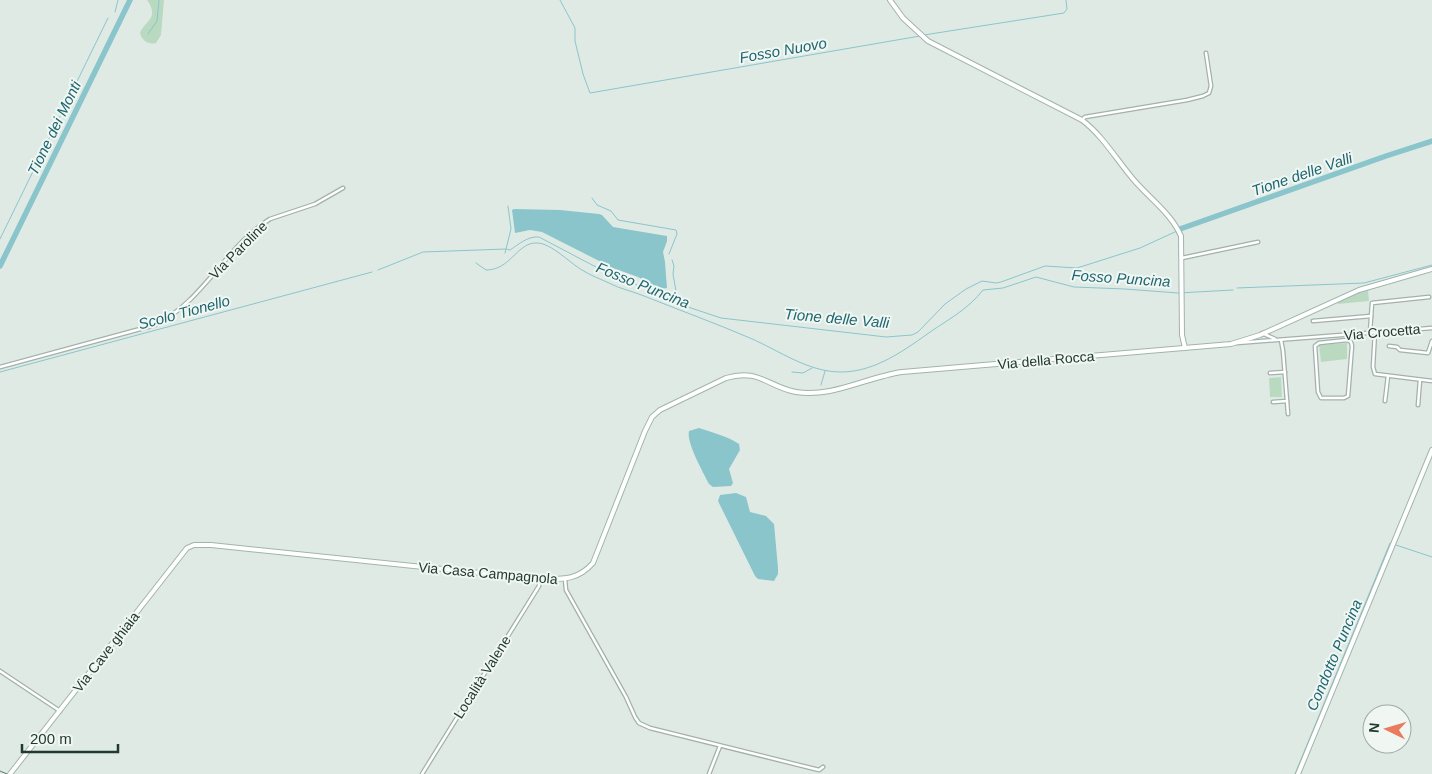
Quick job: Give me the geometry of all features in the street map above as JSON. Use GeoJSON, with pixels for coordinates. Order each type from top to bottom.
{"type":"FeatureCollection","features":[{"type":"Feature","properties":{"kind":"street"},"geometry":{"type":"LineString","coordinates":[[890,0],[902,18],[928,41],[1082,120],[1095,132],[1134,181],[1164,211],[1181,236],[1182,335],[1185,348]]}},
{"type":"Feature","properties":{"kind":"street"},"geometry":{"type":"LineString","coordinates":[[1082,120],[1085,117],[1187,100],[1209,93],[1211,86],[1206,53]]}},
{"type":"Feature","properties":{"kind":"street","name":"Via Paroline"},"geometry":{"type":"LineString","coordinates":[[0,367],[147,327],[162,321],[188,301],[264,222],[270,218],[315,204],[342,188]]}},
{"type":"Feature","properties":{"kind":"street"},"geometry":{"type":"LineString","coordinates":[[1182,258],[1258,242]]}},
{"type":"Feature","properties":{"kind":"street","name":"Via della Rocca"},"geometry":{"type":"LineString","coordinates":[[660,410],[720,380],[737,375],[752,375],[790,391],[815,393],[835,390],[873,378],[902,372],[1236,343],[1261,334],[1359,290],[1432,269]]}},
{"type":"Feature","properties":{"kind":"street"},"geometry":{"type":"LineString","coordinates":[[1370,332],[1372,304],[1374,302],[1428,297]]}},
{"type":"Feature","properties":{"kind":"street"},"geometry":{"type":"LineString","coordinates":[[1314,321],[1371,316]]}},
{"type":"Feature","properties":{"kind":"street"},"geometry":{"type":"LineString","coordinates":[[1274,328],[1272,335],[1280,340],[1283,351],[1288,414]]}},
{"type":"Feature","properties":{"kind":"street","name":"Via Crocetta"},"geometry":{"type":"LineString","coordinates":[[1236,343],[1432,328]]}},
{"type":"Feature","properties":{"kind":"street"},"geometry":{"type":"LineString","coordinates":[[1375,332],[1373,370],[1375,374],[1432,381]]}},
{"type":"Feature","properties":{"kind":"street"},"geometry":{"type":"LineString","coordinates":[[1261,334],[1261,340],[1267,341]]}},
{"type":"Feature","properties":{"kind":"street","name":"Via Crocetta"},"geometry":{"type":"LineString","coordinates":[[1261,334],[1280,340]]}},
{"type":"Feature","properties":{"kind":"street","name":"Via Crocetta"},"geometry":{"type":"LineString","coordinates":[[1331,336],[1332,341]]}},
{"type":"Feature","properties":{"kind":"street"},"geometry":{"type":"LineString","coordinates":[[1283,351],[1285,340]]}},
{"type":"Feature","properties":{"kind":"street","name":"Via Crocetta"},"geometry":{"type":"LineString","coordinates":[[1347,340],[1352,344],[1348,394],[1345,398],[1324,398],[1318,396],[1315,346],[1317,343],[1332,341],[1347,340]]}},
{"type":"Feature","properties":{"kind":"street","name":"Via Crocetta"},"geometry":{"type":"LineString","coordinates":[[1389,346],[1397,347],[1400,350],[1428,353],[1432,341]]}},
{"type":"Feature","properties":{"kind":"street"},"geometry":{"type":"LineString","coordinates":[[1270,373],[1285,372]]}},
{"type":"Feature","properties":{"kind":"street"},"geometry":{"type":"LineString","coordinates":[[1386,401],[1388,376]]}},
{"type":"Feature","properties":{"kind":"street"},"geometry":{"type":"LineString","coordinates":[[1418,405],[1420,380]]}},
{"type":"Feature","properties":{"kind":"street"},"geometry":{"type":"LineString","coordinates":[[1273,402],[1287,401]]}},
{"type":"Feature","properties":{"kind":"street","name":"Via Casa Campagnola"},"geometry":{"type":"LineString","coordinates":[[211,545],[565,580],[580,575],[592,563],[645,432],[652,417],[660,410]]}},
{"type":"Feature","properties":{"kind":"street"},"geometry":{"type":"LineString","coordinates":[[1298,774],[1432,450]]}},
{"type":"Feature","properties":{"kind":"street","name":"Via Cave ghiaia"},"geometry":{"type":"LineString","coordinates":[[10,774],[187,548],[194,545],[211,545]]}},
{"type":"Feature","properties":{"kind":"street","name":"Località Valene"},"geometry":{"type":"LineString","coordinates":[[422,774],[539,586],[540,579]]}},
{"type":"Feature","properties":{"kind":"street"},"geometry":{"type":"LineString","coordinates":[[565,580],[566,590],[639,723],[650,728],[819,770],[823,767]]}},
{"type":"Feature","properties":{"kind":"street"},"geometry":{"type":"LineString","coordinates":[[0,672],[60,711]]}},
{"type":"Feature","properties":{"kind":"street"},"geometry":{"type":"LineString","coordinates":[[708,774],[720,746]]}},
{"type":"Feature","properties":{"kind":"green space"},"geometry":{"type":"Polygon","coordinates":[[[147,0],[164,0],[161,35],[156,43],[148,43],[140,33],[152,15],[151,6],[147,0]]]}},
{"type":"Feature","properties":{"kind":"green space"},"geometry":{"type":"Polygon","coordinates":[[[1368,289],[1369,301],[1338,304],[1337,302],[1368,289]]]}},
{"type":"Feature","properties":{"kind":"green space"},"geometry":{"type":"Polygon","coordinates":[[[1347,343],[1347,359],[1321,362],[1319,345],[1347,343]]]}},
{"type":"Feature","properties":{"kind":"green space"},"geometry":{"type":"Polygon","coordinates":[[[1281,377],[1282,397],[1270,397],[1269,378],[1281,377]]]}},
{"type":"Feature","properties":{"kind":"water"},"geometry":{"type":"Polygon","coordinates":[[[512,210],[560,210],[599,214],[613,227],[667,236],[663,252],[667,288],[661,289],[638,277],[613,268],[542,232],[530,230],[515,233],[512,210]]]}},
{"type":"Feature","properties":{"kind":"water"},"geometry":{"type":"Polygon","coordinates":[[[699,428],[739,444],[740,450],[729,469],[733,483],[731,486],[713,487],[709,484],[690,442],[689,431],[699,428]]]}},
{"type":"Feature","properties":{"kind":"water"},"geometry":{"type":"Polygon","coordinates":[[[736,493],[746,497],[750,512],[766,516],[774,524],[778,574],[774,581],[758,579],[755,576],[718,501],[720,495],[736,493]]]}},
{"type":"Feature","properties":{"kind":"waterway"},"geometry":{"type":"LineString","coordinates":[[115,12],[118,0]]}},
{"type":"Feature","properties":{"kind":"waterway","name":"Tione dei Monti"},"geometry":{"type":"LineString","coordinates":[[0,266],[130,0]]}},
{"type":"Feature","properties":{"kind":"waterway","name":"Fosso Nuovo"},"geometry":{"type":"LineString","coordinates":[[148,34],[157,21],[159,0]]}},
{"type":"Feature","properties":{"kind":"waterway","name":"Fosso Nuovo"},"geometry":{"type":"LineString","coordinates":[[560,0],[575,28],[575,41],[590,93],[920,36]]}},
{"type":"Feature","properties":{"kind":"waterway","name":"Fosso Nuovo"},"geometry":{"type":"LineString","coordinates":[[924,35],[1064,13],[1067,9],[1066,0]]}},
{"type":"Feature","properties":{"kind":"waterway"},"geometry":{"type":"LineString","coordinates":[[0,239],[108,18]]}},
{"type":"Feature","properties":{"kind":"waterway","name":"Tione delle Valli"},"geometry":{"type":"LineString","coordinates":[[1180,229],[1432,141]]}},
{"type":"Feature","properties":{"kind":"waterway","name":"Tione delle Valli"},"geometry":{"type":"LineString","coordinates":[[592,198],[597,205],[611,211],[618,220],[676,230],[677,234],[669,254]]}},
{"type":"Feature","properties":{"kind":"waterway","name":"Scolo Tionello"},"geometry":{"type":"LineString","coordinates":[[378,270],[423,252],[506,249],[511,229],[508,206]]}},
{"type":"Feature","properties":{"kind":"waterway","name":"Tione delle Valli"},"geometry":{"type":"LineString","coordinates":[[505,253],[506,249],[510,250],[527,239],[539,237],[594,266],[685,306],[721,318],[886,337],[912,335],[918,332],[945,304],[966,289],[982,281],[1001,282],[1045,266],[1077,268],[1140,248],[1177,231]]}},
{"type":"Feature","properties":{"kind":"waterway","name":"Fosso Puncina"},"geometry":{"type":"LineString","coordinates":[[476,263],[486,270],[495,269],[502,266],[524,247],[530,244],[542,244],[548,246],[585,272],[613,285],[737,332],[806,365],[817,369],[841,372],[866,368],[901,352],[959,312],[983,290],[1003,288],[1036,277],[1074,287],[1178,293],[1233,290]]}},
{"type":"Feature","properties":{"kind":"waterway","name":"Tione delle Valli"},"geometry":{"type":"LineString","coordinates":[[672,260],[678,303]]}},
{"type":"Feature","properties":{"kind":"waterway","name":"Fosso Puncina"},"geometry":{"type":"LineString","coordinates":[[1237,288],[1364,283],[1432,265]]}},
{"type":"Feature","properties":{"kind":"waterway","name":"Scolo Tionello"},"geometry":{"type":"LineString","coordinates":[[0,372],[372,272]]}},
{"type":"Feature","properties":{"kind":"waterway","name":"Fosso Puncina"},"geometry":{"type":"LineString","coordinates":[[792,372],[803,373],[812,368]]}},
{"type":"Feature","properties":{"kind":"waterway","name":"Fosso Puncina"},"geometry":{"type":"LineString","coordinates":[[821,385],[825,371]]}},
{"type":"Feature","properties":{"kind":"waterway","name":"Condotto Puncina"},"geometry":{"type":"LineString","coordinates":[[1295,774],[1390,543],[1392,543]]}},
{"type":"Feature","properties":{"kind":"waterway","name":"Condotto Puncina"},"geometry":{"type":"LineString","coordinates":[[1396,545],[1432,557]]}},
{"type":"Feature","properties":{"kind":"railway"},"geometry":{"type":"LineString","coordinates":[[0,771],[7,774]]}}]}
